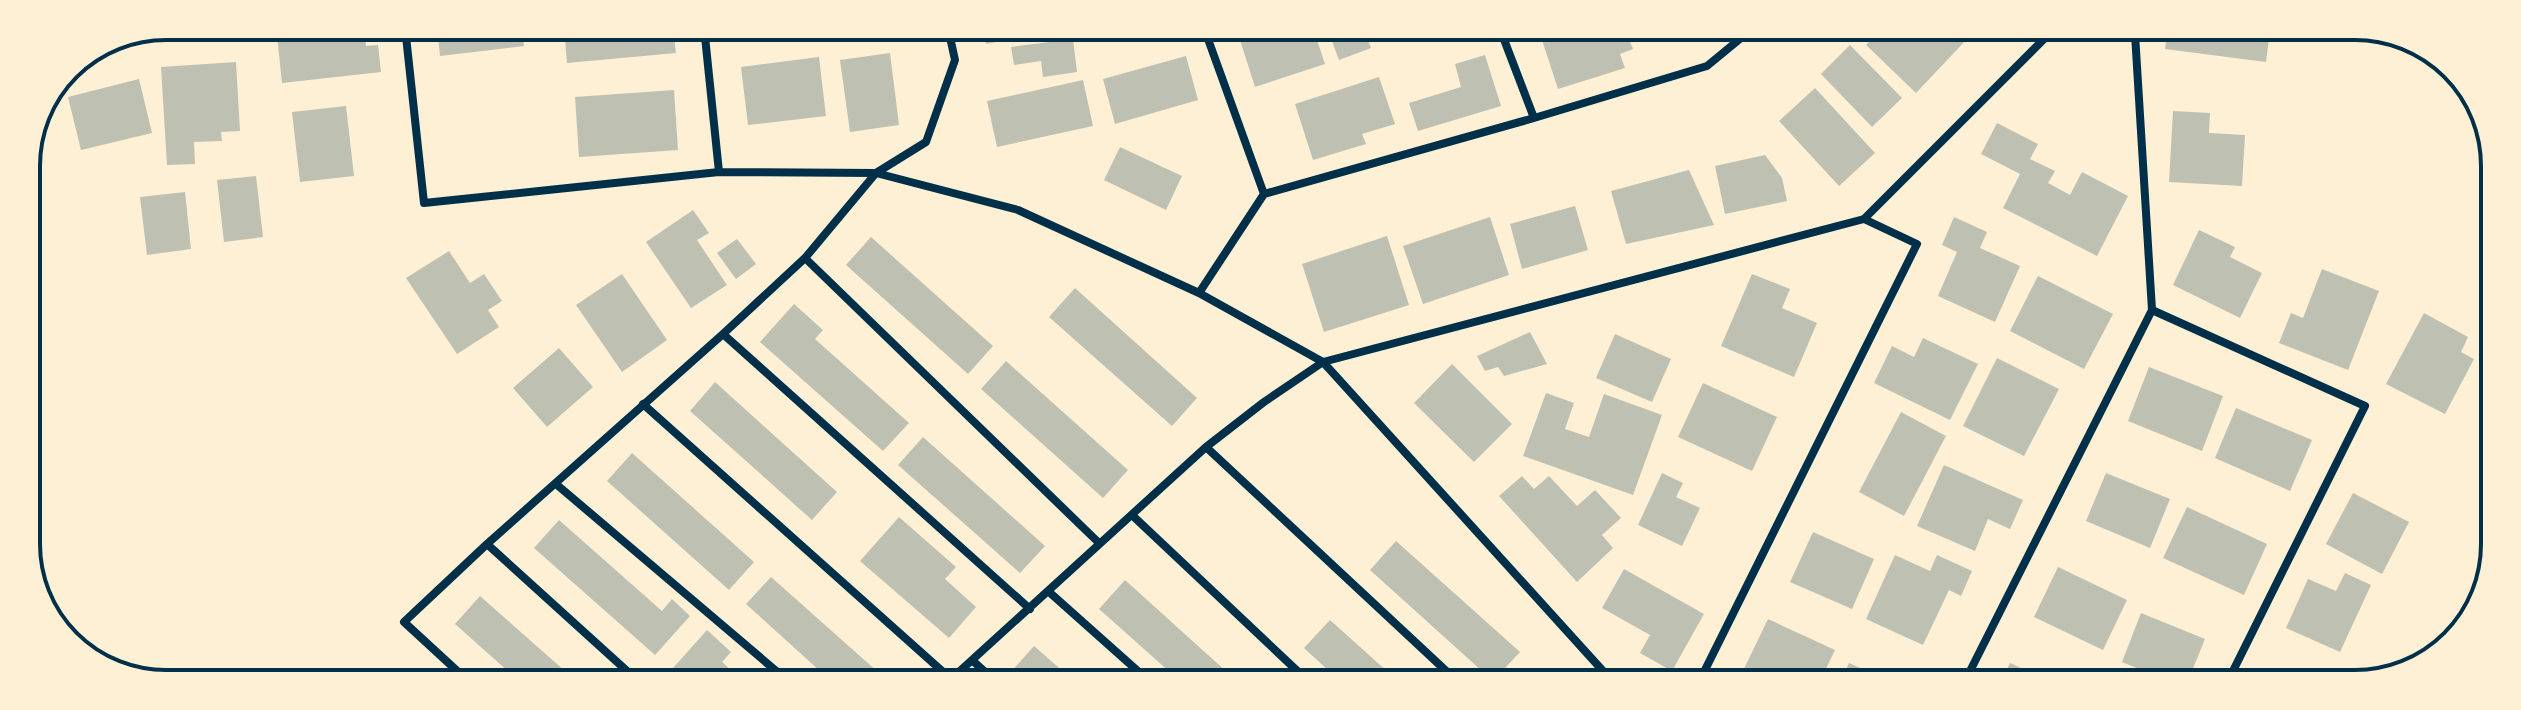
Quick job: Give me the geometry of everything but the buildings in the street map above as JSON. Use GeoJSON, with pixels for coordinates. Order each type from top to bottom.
{"type":"FeatureCollection","features":[{"type":"Feature","properties":{"kind":"street"},"geometry":{"type":"LineString","coordinates":[[406,40],[424,203],[719,172],[876,173],[1018,210],[1199,293],[1323,362],[1602,670]]}},
{"type":"Feature","properties":{"kind":"street"},"geometry":{"type":"LineString","coordinates":[[705,40],[719,172]]}},
{"type":"Feature","properties":{"kind":"street"},"geometry":{"type":"LineString","coordinates":[[456,670],[404,622],[805,258],[876,173],[926,142],[955,60],[951,40]]}},
{"type":"Feature","properties":{"kind":"street"},"geometry":{"type":"LineString","coordinates":[[1208,40],[1264,194]]}},
{"type":"Feature","properties":{"kind":"street"},"geometry":{"type":"LineString","coordinates":[[1504,40],[1534,118]]}},
{"type":"Feature","properties":{"kind":"street"},"geometry":{"type":"LineString","coordinates":[[1199,293],[1264,194],[1707,66],[1739,40]]}},
{"type":"Feature","properties":{"kind":"street"},"geometry":{"type":"LineString","coordinates":[[962,670],[1206,447],[1323,362],[1864,219],[2043,40]]}},
{"type":"Feature","properties":{"kind":"street"},"geometry":{"type":"LineString","coordinates":[[1971,670],[2152,310],[2135,40]]}},
{"type":"Feature","properties":{"kind":"street"},"geometry":{"type":"LineString","coordinates":[[1705,670],[1917,244],[1864,219]]}},
{"type":"Feature","properties":{"kind":"street"},"geometry":{"type":"LineString","coordinates":[[805,258],[1099,543]]}},
{"type":"Feature","properties":{"kind":"street"},"geometry":{"type":"LineString","coordinates":[[2152,310],[2365,406],[2233,670]]}},
{"type":"Feature","properties":{"kind":"street"},"geometry":{"type":"LineString","coordinates":[[723,334],[1030,609]]}},
{"type":"Feature","properties":{"kind":"street"},"geometry":{"type":"LineString","coordinates":[[643,404],[939,670]]}},
{"type":"Feature","properties":{"kind":"street"},"geometry":{"type":"LineString","coordinates":[[1206,447],[1445,670]]}},
{"type":"Feature","properties":{"kind":"street"},"geometry":{"type":"LineString","coordinates":[[556,484],[775,670]]}},
{"type":"Feature","properties":{"kind":"street"},"geometry":{"type":"LineString","coordinates":[[1133,516],[1296,670]]}},
{"type":"Feature","properties":{"kind":"street"},"geometry":{"type":"LineString","coordinates":[[487,544],[626,670]]}},
{"type":"Feature","properties":{"kind":"street"},"geometry":{"type":"LineString","coordinates":[[1048,591],[1137,670]]}},
{"type":"Feature","properties":{"kind":"street"},"geometry":{"type":"LineString","coordinates":[[973,661],[983,670]]}}]}
